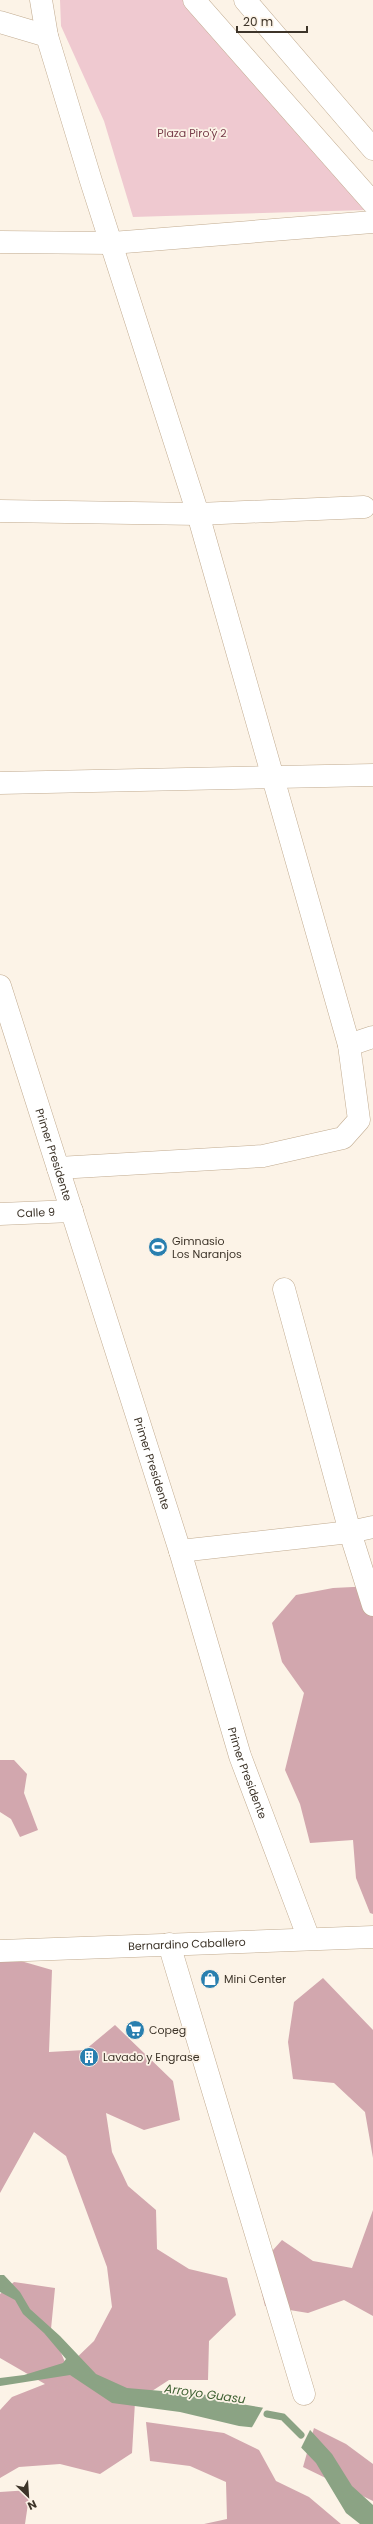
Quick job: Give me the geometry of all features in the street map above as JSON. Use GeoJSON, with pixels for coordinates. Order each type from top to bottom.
{"type":"FeatureCollection","features":[{"type":"Feature","properties":{"kind":"main road"},"geometry":{"type":"LineString","coordinates":[[41,0],[47,36],[198,514],[349,1045],[358,1120],[343,1138],[263,1156],[58,1168]]}},
{"type":"Feature","properties":{"kind":"main road"},"geometry":{"type":"LineString","coordinates":[[194,0],[373,203]]}},
{"type":"Feature","properties":{"kind":"main road"},"geometry":{"type":"LineString","coordinates":[[245,0],[373,149]]}},
{"type":"Feature","properties":{"kind":"main road"},"geometry":{"type":"LineString","coordinates":[[0,22],[47,36]]}},
{"type":"Feature","properties":{"kind":"main road"},"geometry":{"type":"LineString","coordinates":[[0,242],[112,243],[373,222]]}},
{"type":"Feature","properties":{"kind":"main road"},"geometry":{"type":"LineString","coordinates":[[0,511],[198,514],[364,507]]}},
{"type":"Feature","properties":{"kind":"main road"},"geometry":{"type":"LineString","coordinates":[[0,783],[373,775]]}},
{"type":"Feature","properties":{"kind":"main road","name":"Primer Presidente"},"geometry":{"type":"LineString","coordinates":[[0,986],[180,1551],[240,1756],[309,1940]]}},
{"type":"Feature","properties":{"kind":"main road"},"geometry":{"type":"LineString","coordinates":[[349,1045],[373,1037]]}},
{"type":"Feature","properties":{"kind":"main road","name":"Calle 9"},"geometry":{"type":"LineString","coordinates":[[0,1214],[72,1211]]}},
{"type":"Feature","properties":{"kind":"main road"},"geometry":{"type":"LineString","coordinates":[[284,1289],[350,1532],[373,1605]]}},
{"type":"Feature","properties":{"kind":"main road"},"geometry":{"type":"LineString","coordinates":[[180,1551],[350,1532],[373,1527]]}},
{"type":"Feature","properties":{"kind":"main road","name":"Bernardino Caballero"},"geometry":{"type":"LineString","coordinates":[[0,1950],[373,1937]]}},
{"type":"Feature","properties":{"kind":"main road"},"geometry":{"type":"LineString","coordinates":[[169,1944],[304,2394]]}},
{"type":"Feature","properties":{"kind":"green space","name":"Plaza Piro'ý 2"},"geometry":{"type":"Polygon","coordinates":[[[60,0],[184,0],[366,210],[133,217],[104,121],[61,26],[60,0]]]}},
{"type":"Feature","properties":{"kind":"shaded area"},"geometry":{"type":"Polygon","coordinates":[[[373,1586],[373,1914],[370,1913],[356,1878],[353,1840],[310,1843],[300,1804],[285,1770],[304,1693],[282,1662],[272,1623],[296,1595],[333,1588],[373,1586]]]}},
{"type":"Feature","properties":{"kind":"shaded area"},"geometry":{"type":"Polygon","coordinates":[[[0,1760],[14,1760],[27,1774],[24,1793],[38,1830],[20,1837],[11,1819],[0,1812],[0,1760]]]}},
{"type":"Feature","properties":{"kind":"shaded area"},"geometry":{"type":"Polygon","coordinates":[[[14,1959],[52,1970],[49,2052],[85,2050],[115,2025],[173,2081],[180,2120],[144,2130],[106,2113],[112,2152],[128,2186],[156,2210],[157,2249],[189,2269],[227,2278],[236,2315],[209,2341],[208,2380],[169,2380],[135,2402],[132,2453],[100,2474],[60,2464],[19,2467],[0,2478],[0,2410],[12,2397],[45,2384],[0,2358],[0,2294],[14,2282],[55,2288],[51,2329],[67,2367],[94,2341],[112,2307],[107,2267],[66,2156],[34,2132],[0,2193],[0,1960],[14,1959]]]}},
{"type":"Feature","properties":{"kind":"shaded area"},"geometry":{"type":"Polygon","coordinates":[[[323,1978],[373,2030],[373,2158],[365,2112],[334,2083],[293,2079],[288,2042],[294,2002],[323,1978]]]}},
{"type":"Feature","properties":{"kind":"shaded area"},"geometry":{"type":"Polygon","coordinates":[[[373,2210],[373,2316],[344,2300],[308,2313],[265,2306],[256,2269],[282,2240],[313,2261],[352,2268],[373,2210]]]}},
{"type":"Feature","properties":{"kind":"shaded area"},"geometry":{"type":"Polygon","coordinates":[[[0,2275],[4,2275],[20,2292],[30,2309],[60,2336],[96,2374],[127,2388],[220,2396],[241,2404],[277,2410],[270,2429],[239,2426],[180,2412],[112,2403],[70,2375],[0,2386],[0,2378],[24,2375],[63,2363],[66,2359],[44,2333],[23,2314],[15,2300],[0,2292],[0,2275]]]}},
{"type":"Feature","properties":{"kind":"shaded area"},"geometry":{"type":"Polygon","coordinates":[[[301,2420],[332,2454],[352,2486],[373,2505],[373,2524],[360,2524],[346,2513],[316,2463],[290,2436],[301,2420]]]}},
{"type":"Feature","properties":{"kind":"shaded area"},"geometry":{"type":"Polygon","coordinates":[[[146,2422],[224,2433],[259,2450],[276,2481],[309,2497],[341,2524],[204,2524],[227,2519],[226,2482],[190,2466],[150,2461],[146,2422]]]}},
{"type":"Feature","properties":{"kind":"shaded area"},"geometry":{"type":"Polygon","coordinates":[[[314,2428],[346,2444],[373,2464],[373,2501],[303,2467],[314,2428]]]}},
{"type":"Feature","properties":{"kind":"shaded area"},"geometry":{"type":"Polygon","coordinates":[[[30,2490],[25,2524],[0,2524],[0,2492],[30,2490]]]}},
{"type":"Feature","properties":{"kind":"pier"},"geometry":{"type":"Polygon","coordinates":[[[264,2406],[279,2409],[272,2430],[251,2429],[264,2406]]]}},
{"type":"Feature","properties":{"kind":"pier"},"geometry":{"type":"Polygon","coordinates":[[[300,2418],[311,2428],[300,2450],[288,2436],[300,2418]]]}},
{"type":"Feature","properties":{"kind":"waterway","name":"Arroyo Guasu"},"geometry":{"type":"LineString","coordinates":[[267,2414],[283,2417],[301,2435]]}},
{"type":"Feature","properties":{"kind":"place","name":"Gimnasio Los Naranjos"},"geometry":{"type":"Point","coordinates":[158,1247]}},
{"type":"Feature","properties":{"kind":"place","name":"Mini Center"},"geometry":{"type":"Point","coordinates":[210,1979]}},
{"type":"Feature","properties":{"kind":"place","name":"Copeg"},"geometry":{"type":"Point","coordinates":[135,2030]}},
{"type":"Feature","properties":{"kind":"place","name":"Lavado y Engrase"},"geometry":{"type":"Point","coordinates":[89,2057]}}]}
